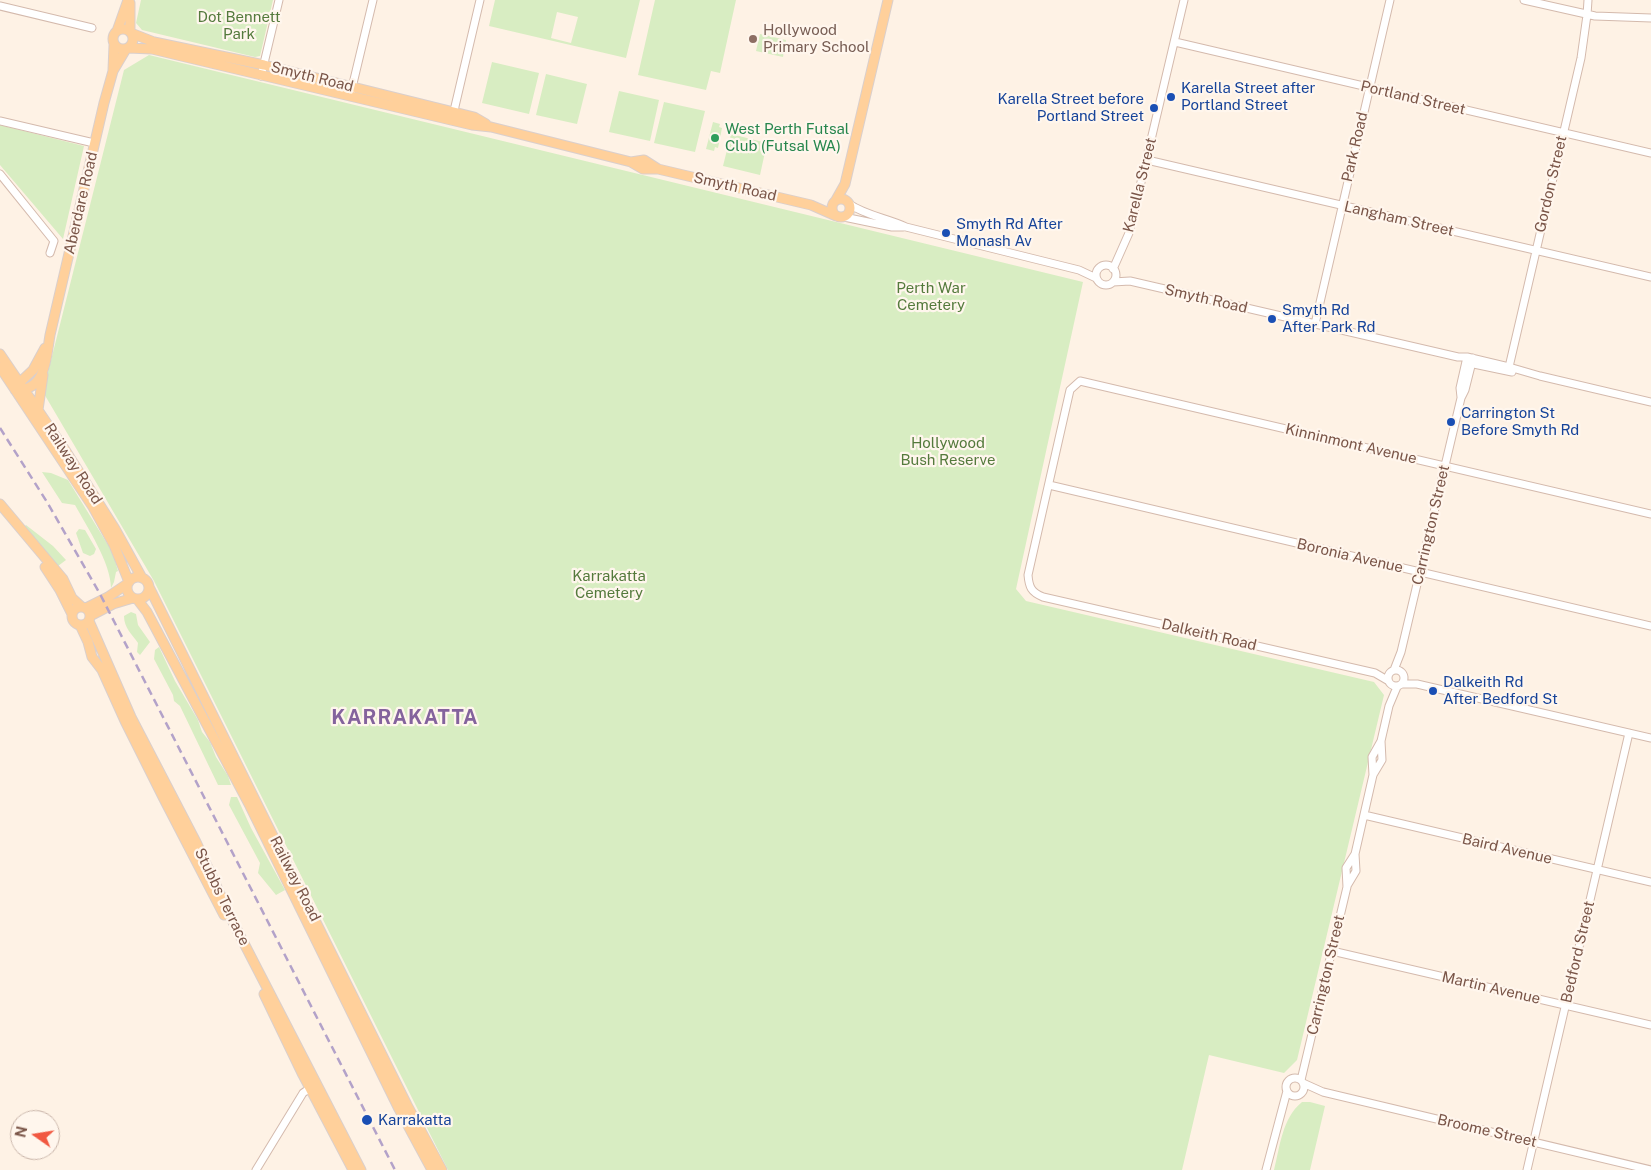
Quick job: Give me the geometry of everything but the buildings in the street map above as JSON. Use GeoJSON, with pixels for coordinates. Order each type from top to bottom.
{"type":"FeatureCollection","features":[{"type":"Feature","properties":{"kind":"main road"},"geometry":{"type":"LineString","coordinates":[[129,0],[133,39],[127,49],[118,49],[112,39],[129,0]]}},
{"type":"Feature","properties":{"kind":"main road"},"geometry":{"type":"LineString","coordinates":[[845,184],[849,211],[840,216],[831,209],[845,184],[888,0]]}},
{"type":"Feature","properties":{"kind":"main road"},"geometry":{"type":"LineString","coordinates":[[117,31],[125,29],[131,32]]}},
{"type":"Feature","properties":{"kind":"main road","name":"Smyth Road"},"geometry":{"type":"LineString","coordinates":[[131,32],[154,42],[264,66],[351,92],[452,116],[472,125],[491,127],[631,162],[643,169],[658,169],[811,205],[840,216]]}},
{"type":"Feature","properties":{"kind":"main road","name":"Aberdare Road"},"geometry":{"type":"LineString","coordinates":[[25,390],[34,386],[45,368],[50,335],[94,143],[113,71],[114,45]]}},
{"type":"Feature","properties":{"kind":"main road","name":"Smyth Road"},"geometry":{"type":"LineString","coordinates":[[127,49],[152,49],[261,76],[351,92]]}},
{"type":"Feature","properties":{"kind":"main road","name":"Aberdare Road"},"geometry":{"type":"LineString","coordinates":[[113,71],[127,49]]}},
{"type":"Feature","properties":{"kind":"main road"},"geometry":{"type":"LineString","coordinates":[[835,201],[841,198],[849,203]]}},
{"type":"Feature","properties":{"kind":"main road","name":"Smyth Road"},"geometry":{"type":"LineString","coordinates":[[811,205],[835,201]]}},
{"type":"Feature","properties":{"kind":"main road","name":"Aberdare Road"},"geometry":{"type":"LineString","coordinates":[[17,386],[33,370],[50,335]]}},
{"type":"Feature","properties":{"kind":"main road","name":"Railway Road"},"geometry":{"type":"LineString","coordinates":[[0,354],[17,386],[94,507],[114,545],[128,583]]}},
{"type":"Feature","properties":{"kind":"main road","name":"Railway Road"},"geometry":{"type":"LineString","coordinates":[[0,367],[17,386],[25,390],[115,529],[142,578]]}},
{"type":"Feature","properties":{"kind":"main road"},"geometry":{"type":"LineString","coordinates":[[38,410],[45,368]]}},
{"type":"Feature","properties":{"kind":"main road","name":"Stubbs Terrace"},"geometry":{"type":"LineString","coordinates":[[0,504],[63,579],[72,598],[85,615],[92,657],[102,670],[164,799],[246,959],[315,1089],[361,1170]]}},
{"type":"Feature","properties":{"kind":"main road"},"geometry":{"type":"LineString","coordinates":[[0,514],[43,565],[60,590],[74,622],[135,577],[147,581],[149,587],[146,596],[113,604],[85,615]]}},
{"type":"Feature","properties":{"kind":"main road"},"geometry":{"type":"LineString","coordinates":[[128,583],[128,594],[135,598]]}},
{"type":"Feature","properties":{"kind":"main road","name":"Railway Road"},"geometry":{"type":"LineString","coordinates":[[149,587],[413,1117],[442,1170]]}},
{"type":"Feature","properties":{"kind":"main road","name":"Railway Road"},"geometry":{"type":"LineString","coordinates":[[135,598],[147,612],[250,806],[399,1109],[432,1170]]}},
{"type":"Feature","properties":{"kind":"main road"},"geometry":{"type":"LineString","coordinates":[[72,614],[74,609],[85,615]]}},
{"type":"Feature","properties":{"kind":"main road","name":"Stubbs Terrace"},"geometry":{"type":"LineString","coordinates":[[315,1089],[352,1170]]}},
{"type":"Feature","properties":{"kind":"street"},"geometry":{"type":"LineString","coordinates":[[261,76],[279,0]]}},
{"type":"Feature","properties":{"kind":"street"},"geometry":{"type":"LineString","coordinates":[[351,92],[373,0]]}},
{"type":"Feature","properties":{"kind":"street"},"geometry":{"type":"LineString","coordinates":[[452,116],[480,0]]}},
{"type":"Feature","properties":{"kind":"street","name":"Karella Street"},"geometry":{"type":"LineString","coordinates":[[1114,270],[1129,233],[1184,0]]}},
{"type":"Feature","properties":{"kind":"street","name":"Park Road"},"geometry":{"type":"LineString","coordinates":[[1315,324],[1390,0]]}},
{"type":"Feature","properties":{"kind":"street"},"geometry":{"type":"LineString","coordinates":[[1524,0],[1587,15],[1651,18]]}},
{"type":"Feature","properties":{"kind":"street","name":"Gordon Street"},"geometry":{"type":"LineString","coordinates":[[1509,367],[1581,58],[1588,0]]}},
{"type":"Feature","properties":{"kind":"street"},"geometry":{"type":"LineString","coordinates":[[0,6],[92,28]]}},
{"type":"Feature","properties":{"kind":"street","name":"Portland Street"},"geometry":{"type":"LineString","coordinates":[[1175,42],[1651,153]]}},
{"type":"Feature","properties":{"kind":"street"},"geometry":{"type":"LineString","coordinates":[[0,121],[94,143]]}},
{"type":"Feature","properties":{"kind":"street","name":"Langham Street"},"geometry":{"type":"LineString","coordinates":[[1147,160],[1651,277]]}},
{"type":"Feature","properties":{"kind":"street"},"geometry":{"type":"LineString","coordinates":[[0,174],[54,241],[50,253]]}},
{"type":"Feature","properties":{"kind":"street","name":"Smyth Road"},"geometry":{"type":"LineString","coordinates":[[849,203],[865,213],[906,227],[1079,270],[1096,278]]}},
{"type":"Feature","properties":{"kind":"street","name":"Smyth Road"},"geometry":{"type":"LineString","coordinates":[[840,216],[892,227],[906,227]]}},
{"type":"Feature","properties":{"kind":"street","name":"Karella Street"},"geometry":{"type":"LineString","coordinates":[[1106,265],[1121,252]]}},
{"type":"Feature","properties":{"kind":"street"},"geometry":{"type":"LineString","coordinates":[[1106,265],[1114,270],[1116,277],[1109,285],[1103,285],[1096,278],[1097,270],[1106,265]]}},
{"type":"Feature","properties":{"kind":"street","name":"Smyth Road"},"geometry":{"type":"LineString","coordinates":[[1079,270],[1097,270]]}},
{"type":"Feature","properties":{"kind":"street","name":"Smyth Road"},"geometry":{"type":"LineString","coordinates":[[1114,270],[1130,281]]}},
{"type":"Feature","properties":{"kind":"street","name":"Smyth Road"},"geometry":{"type":"LineString","coordinates":[[1113,282],[1130,281],[1458,357],[1521,374],[1540,376]]}},
{"type":"Feature","properties":{"kind":"street","name":"Smyth Road"},"geometry":{"type":"LineString","coordinates":[[1470,360],[1509,367],[1651,402]]}},
{"type":"Feature","properties":{"kind":"street","name":"Carrington Street"},"geometry":{"type":"LineString","coordinates":[[1300,1080],[1347,887],[1346,868],[1355,854],[1373,775],[1372,757],[1381,741],[1394,684],[1404,679],[1397,672],[1401,652],[1461,398],[1460,388],[1470,360]]}},
{"type":"Feature","properties":{"kind":"street","name":"Kinninmont Avenue"},"geometry":{"type":"LineString","coordinates":[[1049,485],[1070,390],[1080,381],[1651,514]]}},
{"type":"Feature","properties":{"kind":"street","name":"Boronia Avenue"},"geometry":{"type":"LineString","coordinates":[[1049,485],[1651,626]]}},
{"type":"Feature","properties":{"kind":"street","name":"Dalkeith Road"},"geometry":{"type":"LineString","coordinates":[[1049,485],[1028,575],[1029,586],[1034,593],[1043,597],[1375,673],[1397,672]]}},
{"type":"Feature","properties":{"kind":"street"},"geometry":{"type":"LineString","coordinates":[[1417,684],[1397,672],[1388,675],[1394,684],[1417,684],[1651,738]]}},
{"type":"Feature","properties":{"kind":"street","name":"Dalkeith Road"},"geometry":{"type":"LineString","coordinates":[[1375,673],[1394,684]]}},
{"type":"Feature","properties":{"kind":"street","name":"Bedford Street"},"geometry":{"type":"LineString","coordinates":[[1526,1170],[1629,733]]}},
{"type":"Feature","properties":{"kind":"street","name":"Baird Avenue"},"geometry":{"type":"LineString","coordinates":[[1364,815],[1651,882]]}},
{"type":"Feature","properties":{"kind":"street","name":"Martin Avenue"},"geometry":{"type":"LineString","coordinates":[[1332,951],[1651,1025]]}},
{"type":"Feature","properties":{"kind":"street"},"geometry":{"type":"LineString","coordinates":[[1266,1170],[1287,1091],[1286,1085],[1288,1081],[1300,1080],[1304,1088],[1281,1116]]}},
{"type":"Feature","properties":{"kind":"street","name":"Broome Street"},"geometry":{"type":"LineString","coordinates":[[1300,1080],[1323,1092],[1651,1170]]}},
{"type":"Feature","properties":{"kind":"street"},"geometry":{"type":"LineString","coordinates":[[256,1170],[279,1130],[300,1101],[306,1100],[315,1089]]}},
{"type":"Feature","properties":{"kind":"street"},"geometry":{"type":"LineString","coordinates":[[1287,1091],[1298,1094]]}},
{"type":"Feature","properties":{"kind":"street","name":"Broome Street"},"geometry":{"type":"LineString","coordinates":[[1298,1094],[1323,1092]]}},
{"type":"Feature","properties":{"kind":"green space","name":"Dot Bennett Park"},"geometry":{"type":"Polygon","coordinates":[[[141,0],[273,0],[260,56],[255,57],[142,30],[136,23],[141,0]]]}},
{"type":"Feature","properties":{"kind":"green space"},"geometry":{"type":"Polygon","coordinates":[[[495,0],[640,0],[626,58],[489,26],[495,0]],[[557,12],[551,38],[571,43],[578,17],[557,12]]]}},
{"type":"Feature","properties":{"kind":"green space"},"geometry":{"type":"Polygon","coordinates":[[[655,0],[736,0],[720,73],[711,71],[706,90],[638,75],[655,0]]]}},
{"type":"Feature","properties":{"kind":"green space"},"geometry":{"type":"Polygon","coordinates":[[[760,34],[786,40],[783,57],[756,51],[760,34]]]}},
{"type":"Feature","properties":{"kind":"green space","name":"Karrakatta Cemetery"},"geometry":{"type":"Polygon","coordinates":[[[149,55],[1083,282],[1016,589],[1026,601],[1374,682],[1384,695],[1297,1060],[1284,1073],[1209,1055],[1182,1170],[448,1170],[154,581],[43,392],[124,70],[149,55]]]}},
{"type":"Feature","properties":{"kind":"green space"},"geometry":{"type":"Polygon","coordinates":[[[492,62],[539,73],[529,114],[482,103],[492,62]]]}},
{"type":"Feature","properties":{"kind":"green space"},"geometry":{"type":"Polygon","coordinates":[[[546,74],[587,84],[577,124],[536,115],[546,74]]]}},
{"type":"Feature","properties":{"kind":"green space"},"geometry":{"type":"Polygon","coordinates":[[[619,91],[659,100],[650,141],[609,132],[619,91]]]}},
{"type":"Feature","properties":{"kind":"green space"},"geometry":{"type":"Polygon","coordinates":[[[664,102],[705,111],[695,152],[654,143],[664,102]]]}},
{"type":"Feature","properties":{"kind":"green space","name":"West Perth Futsal Club (Futsal WA)"},"geometry":{"type":"Polygon","coordinates":[[[713,122],[720,124],[719,127],[722,128],[718,148],[715,147],[714,151],[706,149],[713,122]]]}},
{"type":"Feature","properties":{"kind":"green space"},"geometry":{"type":"Polygon","coordinates":[[[0,125],[84,146],[63,239],[0,165],[0,125]]]}},
{"type":"Feature","properties":{"kind":"green space"},"geometry":{"type":"Polygon","coordinates":[[[731,134],[767,143],[760,175],[723,166],[731,134]]]}},
{"type":"Feature","properties":{"kind":"green space"},"geometry":{"type":"Polygon","coordinates":[[[42,472],[51,473],[68,480],[113,553],[118,571],[111,588],[110,578],[103,557],[75,505],[62,503],[42,472]]]}},
{"type":"Feature","properties":{"kind":"green space"},"geometry":{"type":"Polygon","coordinates":[[[26,525],[53,546],[66,560],[58,566],[26,525]]]}},
{"type":"Feature","properties":{"kind":"green space"},"geometry":{"type":"Polygon","coordinates":[[[79,529],[85,530],[96,549],[94,554],[90,556],[83,553],[76,533],[79,529]]]}},
{"type":"Feature","properties":{"kind":"green space"},"geometry":{"type":"Polygon","coordinates":[[[131,612],[136,614],[138,625],[150,642],[140,655],[137,652],[138,643],[124,620],[124,616],[131,612]]]}},
{"type":"Feature","properties":{"kind":"green space"},"geometry":{"type":"Polygon","coordinates":[[[159,647],[175,681],[198,720],[202,732],[210,742],[231,785],[218,785],[180,706],[174,701],[173,695],[154,659],[155,650],[159,647]]]}},
{"type":"Feature","properties":{"kind":"green space"},"geometry":{"type":"Polygon","coordinates":[[[231,797],[237,797],[251,828],[285,890],[276,895],[258,873],[260,863],[229,805],[231,797]]]}},
{"type":"Feature","properties":{"kind":"green space"},"geometry":{"type":"Polygon","coordinates":[[[1302,1102],[1325,1106],[1310,1170],[1274,1170],[1286,1124],[1295,1109],[1302,1102]]]}},
{"type":"Feature","properties":{"kind":"railway"},"geometry":{"type":"LineString","coordinates":[[0,428],[47,502],[100,594],[395,1170]]}},
{"type":"Feature","properties":{"kind":"place","name":"Hollywood Primary School"},"geometry":{"type":"Point","coordinates":[753,39]}},
{"type":"Feature","properties":{"kind":"place","name":"Karella Street after Portland Street"},"geometry":{"type":"Point","coordinates":[1171,97]}},
{"type":"Feature","properties":{"kind":"place","name":"Karella Street before Portland Street"},"geometry":{"type":"Point","coordinates":[1154,108]}},
{"type":"Feature","properties":{"kind":"place","name":"West Perth Futsal Club (Futsal WA)"},"geometry":{"type":"Point","coordinates":[715,138]}},
{"type":"Feature","properties":{"kind":"place","name":"Smyth Rd After Monash Av"},"geometry":{"type":"Point","coordinates":[946,233]}},
{"type":"Feature","properties":{"kind":"place","name":"Smyth Rd After Park Rd"},"geometry":{"type":"Point","coordinates":[1272,319]}},
{"type":"Feature","properties":{"kind":"place","name":"Carrington St Before Smyth Rd"},"geometry":{"type":"Point","coordinates":[1451,422]}},
{"type":"Feature","properties":{"kind":"place","name":"Dalkeith Rd After Bedford St"},"geometry":{"type":"Point","coordinates":[1433,691]}},
{"type":"Feature","properties":{"kind":"place","name":"Karrakatta"},"geometry":{"type":"Point","coordinates":[367,1120]}},
{"type":"Feature","properties":{"kind":"district","name":"KARRAKATTA"},"geometry":{"type":"Point","coordinates":[405,718]}},
{"type":"Feature","properties":{"kind":"park label","name":"Perth War Cemetery"},"geometry":{"type":"Point","coordinates":[931,296]}},
{"type":"Feature","properties":{"kind":"park label","name":"Hollywood Bush Reserve"},"geometry":{"type":"Point","coordinates":[948,452]}}]}
